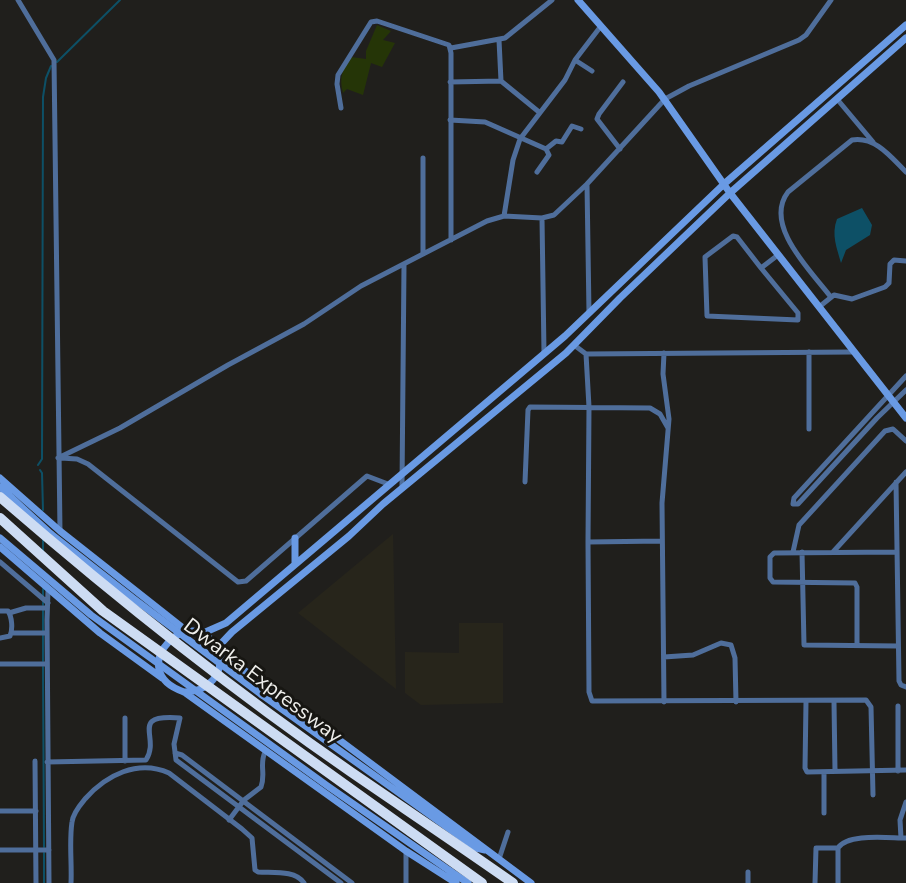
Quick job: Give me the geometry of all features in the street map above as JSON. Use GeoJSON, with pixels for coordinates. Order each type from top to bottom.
{"type":"FeatureCollection","features":[{"type":"Feature","properties":{"kind":"highway","name":"Dwarka Expressway"},"geometry":{"type":"LineString","coordinates":[[0,497],[148,620],[230,683],[513,883]]}},
{"type":"Feature","properties":{"kind":"highway","name":"Dwarka Expressway"},"geometry":{"type":"LineString","coordinates":[[0,518],[103,611],[482,883]]}},
{"type":"Feature","properties":{"kind":"main road"},"geometry":{"type":"LineString","coordinates":[[578,0],[664,99],[730,193],[906,418]]}},
{"type":"Feature","properties":{"kind":"main road"},"geometry":{"type":"LineString","coordinates":[[201,634],[226,623],[544,353],[724,184],[906,26]]}},
{"type":"Feature","properties":{"kind":"main road"},"geometry":{"type":"LineString","coordinates":[[184,692],[204,689],[212,683],[217,675],[218,652],[232,632],[574,345],[730,193],[906,38]]}},
{"type":"Feature","properties":{"kind":"main road"},"geometry":{"type":"LineString","coordinates":[[0,478],[60,531],[188,632]]}},
{"type":"Feature","properties":{"kind":"main road"},"geometry":{"type":"LineString","coordinates":[[0,487],[51,534],[304,726],[476,848],[487,850]]}},
{"type":"Feature","properties":{"kind":"main road"},"geometry":{"type":"LineString","coordinates":[[0,538],[111,630],[468,883]]}},
{"type":"Feature","properties":{"kind":"main road"},"geometry":{"type":"LineString","coordinates":[[295,538],[295,563]]}},
{"type":"Feature","properties":{"kind":"main road"},"geometry":{"type":"LineString","coordinates":[[0,547],[100,633],[175,689],[184,692],[265,752],[456,883]]}},
{"type":"Feature","properties":{"kind":"main road"},"geometry":{"type":"LineString","coordinates":[[166,680],[159,664],[164,645],[171,638],[188,632],[201,634],[208,638],[218,652],[531,883]]}},
{"type":"Feature","properties":{"kind":"street"},"geometry":{"type":"LineString","coordinates":[[18,0],[54,60],[60,531]]}},
{"type":"Feature","properties":{"kind":"street"},"geometry":{"type":"LineString","coordinates":[[451,48],[499,40],[510,35],[552,0]]}},
{"type":"Feature","properties":{"kind":"street"},"geometry":{"type":"LineString","coordinates":[[58,458],[120,428],[304,324],[341,298],[487,222],[505,216],[542,218],[561,210],[664,99],[799,40],[807,35],[831,0]]}},
{"type":"Feature","properties":{"kind":"street"},"geometry":{"type":"LineString","coordinates":[[341,108],[338,75],[371,22],[377,21],[445,42],[451,48],[451,240]]}},
{"type":"Feature","properties":{"kind":"street"},"geometry":{"type":"LineString","coordinates":[[505,216],[513,160],[520,139],[565,80],[575,60],[601,26]]}},
{"type":"Feature","properties":{"kind":"street"},"geometry":{"type":"LineString","coordinates":[[499,40],[501,81]]}},
{"type":"Feature","properties":{"kind":"street"},"geometry":{"type":"LineString","coordinates":[[575,60],[592,71]]}},
{"type":"Feature","properties":{"kind":"street"},"geometry":{"type":"LineString","coordinates":[[450,82],[501,81],[539,112]]}},
{"type":"Feature","properties":{"kind":"street"},"geometry":{"type":"LineString","coordinates":[[620,149],[597,120],[623,82]]}},
{"type":"Feature","properties":{"kind":"street"},"geometry":{"type":"LineString","coordinates":[[837,99],[874,144]]}},
{"type":"Feature","properties":{"kind":"street"},"geometry":{"type":"LineString","coordinates":[[450,120],[485,122],[546,149],[549,155],[537,172]]}},
{"type":"Feature","properties":{"kind":"street"},"geometry":{"type":"LineString","coordinates":[[546,149],[556,141],[562,142],[572,126],[581,129]]}},
{"type":"Feature","properties":{"kind":"street"},"geometry":{"type":"LineString","coordinates":[[830,296],[791,245],[782,226],[781,204],[788,191],[852,140],[859,139],[874,144],[906,172]]}},
{"type":"Feature","properties":{"kind":"street"},"geometry":{"type":"LineString","coordinates":[[423,158],[423,254]]}},
{"type":"Feature","properties":{"kind":"street"},"geometry":{"type":"LineString","coordinates":[[587,184],[589,313]]}},
{"type":"Feature","properties":{"kind":"street"},"geometry":{"type":"LineString","coordinates":[[542,218],[544,353]]}},
{"type":"Feature","properties":{"kind":"street"},"geometry":{"type":"LineString","coordinates":[[733,236],[737,237],[761,268],[798,313],[798,320],[707,316],[704,263],[707,253],[733,236]]}},
{"type":"Feature","properties":{"kind":"street"},"geometry":{"type":"LineString","coordinates":[[761,268],[778,255]]}},
{"type":"Feature","properties":{"kind":"street"},"geometry":{"type":"LineString","coordinates":[[819,307],[830,296],[852,299],[885,287],[890,283],[890,264],[894,260],[906,261]]}},
{"type":"Feature","properties":{"kind":"street"},"geometry":{"type":"LineString","coordinates":[[402,487],[404,265]]}},
{"type":"Feature","properties":{"kind":"street"},"geometry":{"type":"LineString","coordinates":[[574,345],[586,354],[852,352]]}},
{"type":"Feature","properties":{"kind":"street"},"geometry":{"type":"LineString","coordinates":[[809,352],[809,429]]}},
{"type":"Feature","properties":{"kind":"street"},"geometry":{"type":"LineString","coordinates":[[664,353],[663,374],[669,411],[662,503],[664,702]]}},
{"type":"Feature","properties":{"kind":"street"},"geometry":{"type":"LineString","coordinates":[[586,354],[589,407],[590,697],[596,702],[869,702],[872,707],[873,795]]}},
{"type":"Feature","properties":{"kind":"street"},"geometry":{"type":"LineString","coordinates":[[906,376],[794,498],[793,504],[798,504],[906,390]]}},
{"type":"Feature","properties":{"kind":"street"},"geometry":{"type":"LineString","coordinates":[[525,482],[528,410],[536,406],[650,408],[660,414],[668,428]]}},
{"type":"Feature","properties":{"kind":"street"},"geometry":{"type":"LineString","coordinates":[[793,552],[799,525],[885,431],[893,429],[906,441]]}},
{"type":"Feature","properties":{"kind":"street"},"geometry":{"type":"LineString","coordinates":[[58,458],[77,459],[88,464],[238,582],[246,581],[366,477],[388,484]]}},
{"type":"Feature","properties":{"kind":"street"},"geometry":{"type":"LineString","coordinates":[[833,552],[906,472]]}},
{"type":"Feature","properties":{"kind":"street"},"geometry":{"type":"LineString","coordinates":[[896,482],[899,681],[906,687]]}},
{"type":"Feature","properties":{"kind":"street"},"geometry":{"type":"LineString","coordinates":[[588,542],[662,541]]}},
{"type":"Feature","properties":{"kind":"street"},"geometry":{"type":"LineString","coordinates":[[802,552],[804,645],[898,646]]}},
{"type":"Feature","properties":{"kind":"street"},"geometry":{"type":"LineString","coordinates":[[856,645],[855,583],[773,582],[770,578],[771,554],[897,552]]}},
{"type":"Feature","properties":{"kind":"street"},"geometry":{"type":"LineString","coordinates":[[0,562],[48,606]]}},
{"type":"Feature","properties":{"kind":"street"},"geometry":{"type":"LineString","coordinates":[[36,883],[43,850],[47,762],[48,606],[45,587]]}},
{"type":"Feature","properties":{"kind":"street"},"geometry":{"type":"LineString","coordinates":[[0,611],[9,613],[48,606]]}},
{"type":"Feature","properties":{"kind":"street"},"geometry":{"type":"LineString","coordinates":[[9,613],[12,633]]}},
{"type":"Feature","properties":{"kind":"street"},"geometry":{"type":"LineString","coordinates":[[897,614],[906,614]]}},
{"type":"Feature","properties":{"kind":"street"},"geometry":{"type":"LineString","coordinates":[[0,638],[12,633],[47,633]]}},
{"type":"Feature","properties":{"kind":"street"},"geometry":{"type":"LineString","coordinates":[[664,657],[694,655],[721,643],[731,645],[735,657],[736,702]]}},
{"type":"Feature","properties":{"kind":"street"},"geometry":{"type":"LineString","coordinates":[[0,664],[47,664]]}},
{"type":"Feature","properties":{"kind":"street"},"geometry":{"type":"LineString","coordinates":[[806,702],[805,768],[810,773],[903,771],[898,706]]}},
{"type":"Feature","properties":{"kind":"street"},"geometry":{"type":"LineString","coordinates":[[834,702],[835,771]]}},
{"type":"Feature","properties":{"kind":"street"},"geometry":{"type":"LineString","coordinates":[[47,762],[144,761],[148,758],[150,726],[159,717],[180,718],[174,744],[176,760],[341,883]]}},
{"type":"Feature","properties":{"kind":"street"},"geometry":{"type":"LineString","coordinates":[[125,718],[125,761]]}},
{"type":"Feature","properties":{"kind":"street"},"geometry":{"type":"LineString","coordinates":[[229,820],[244,800],[261,787],[264,775],[261,761],[265,752]]}},
{"type":"Feature","properties":{"kind":"street"},"geometry":{"type":"LineString","coordinates":[[175,753],[183,755],[352,883]]}},
{"type":"Feature","properties":{"kind":"street"},"geometry":{"type":"LineString","coordinates":[[35,761],[36,811],[49,883]]}},
{"type":"Feature","properties":{"kind":"street"},"geometry":{"type":"LineString","coordinates":[[72,883],[72,820],[88,796],[108,778],[141,768],[164,770],[252,838],[255,870],[299,876],[304,883]]}},
{"type":"Feature","properties":{"kind":"street"},"geometry":{"type":"LineString","coordinates":[[824,772],[824,813]]}},
{"type":"Feature","properties":{"kind":"street"},"geometry":{"type":"LineString","coordinates":[[220,812],[234,793]]}},
{"type":"Feature","properties":{"kind":"street"},"geometry":{"type":"LineString","coordinates":[[838,883],[838,848],[846,839],[903,838],[900,820],[906,802]]}},
{"type":"Feature","properties":{"kind":"street"},"geometry":{"type":"LineString","coordinates":[[0,811],[36,811]]}},
{"type":"Feature","properties":{"kind":"street"},"geometry":{"type":"LineString","coordinates":[[499,859],[508,832]]}},
{"type":"Feature","properties":{"kind":"street"},"geometry":{"type":"LineString","coordinates":[[815,883],[816,849],[838,848]]}},
{"type":"Feature","properties":{"kind":"street"},"geometry":{"type":"LineString","coordinates":[[0,850],[43,850]]}},
{"type":"Feature","properties":{"kind":"street"},"geometry":{"type":"LineString","coordinates":[[405,883],[406,851]]}},
{"type":"Feature","properties":{"kind":"street"},"geometry":{"type":"LineString","coordinates":[[748,872],[748,883]]}},
{"type":"Feature","properties":{"kind":"shaded area"},"geometry":{"type":"Polygon","coordinates":[[[393,534],[396,689],[298,613],[393,534]]]}},
{"type":"Feature","properties":{"kind":"shaded area"},"geometry":{"type":"Polygon","coordinates":[[[459,623],[503,623],[503,703],[421,705],[405,693],[405,652],[459,653],[459,623]]]}},
{"type":"Feature","properties":{"kind":"green space"},"geometry":{"type":"Polygon","coordinates":[[[377,25],[391,31],[383,40],[395,43],[382,67],[371,63],[363,95],[347,89],[343,93],[341,78],[345,66],[351,57],[366,59],[366,51],[377,25]]]}},
{"type":"Feature","properties":{"kind":"water"},"geometry":{"type":"Polygon","coordinates":[[[862,208],[872,225],[870,235],[846,250],[841,263],[835,236],[837,219],[862,208]]]}},
{"type":"Feature","properties":{"kind":"waterway"},"geometry":{"type":"LineString","coordinates":[[57,62],[120,0]]}},
{"type":"Feature","properties":{"kind":"waterway"},"geometry":{"type":"LineString","coordinates":[[38,465],[42,459],[43,97],[51,66]]}},
{"type":"Feature","properties":{"kind":"waterway"},"geometry":{"type":"LineString","coordinates":[[40,470],[43,510]]}},
{"type":"Feature","properties":{"kind":"waterway"},"geometry":{"type":"LineString","coordinates":[[43,540],[43,552]]}},
{"type":"Feature","properties":{"kind":"waterway"},"geometry":{"type":"LineString","coordinates":[[43,589],[43,605]]}},
{"type":"Feature","properties":{"kind":"waterway"},"geometry":{"type":"LineString","coordinates":[[43,610],[43,661]]}},
{"type":"Feature","properties":{"kind":"waterway"},"geometry":{"type":"LineString","coordinates":[[43,667],[44,847]]}},
{"type":"Feature","properties":{"kind":"waterway"},"geometry":{"type":"LineString","coordinates":[[44,853],[44,883]]}}]}
